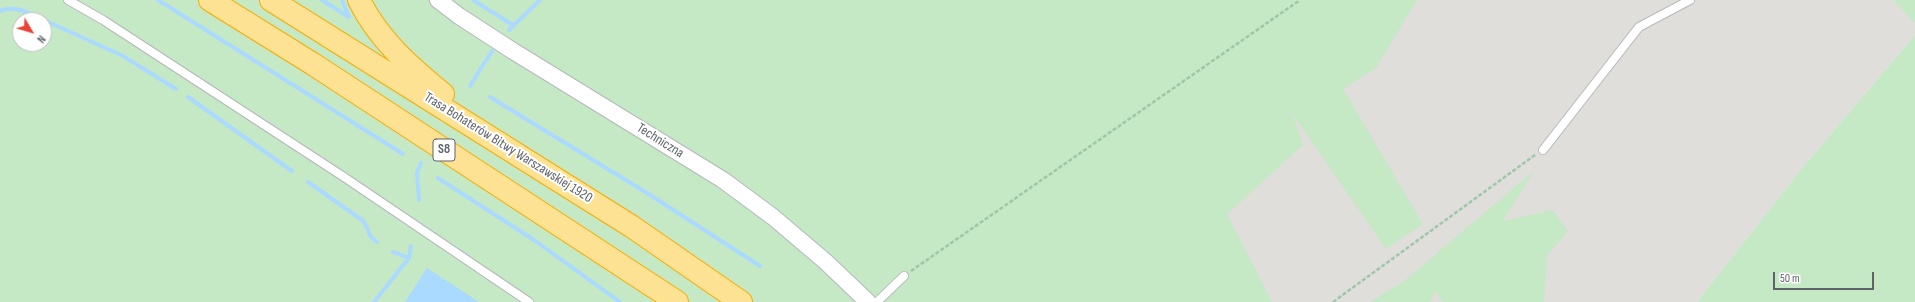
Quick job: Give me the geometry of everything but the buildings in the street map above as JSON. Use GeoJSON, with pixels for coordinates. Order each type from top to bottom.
{"type":"FeatureCollection","features":[{"type":"Feature","properties":{"kind":"highway","name":"S8"},"geometry":{"type":"LineString","coordinates":[[210,0],[346,86],[677,302]]}},
{"type":"Feature","properties":{"kind":"highway","name":"Trasa Bohaterów Bitwy Warszawskiej 1920"},"geometry":{"type":"LineString","coordinates":[[271,0],[631,226],[741,302]]}},
{"type":"Feature","properties":{"kind":"highway"},"geometry":{"type":"LineString","coordinates":[[359,0],[386,42],[420,75],[519,155]]}},
{"type":"Feature","properties":{"kind":"street","name":"Techniczna"},"geometry":{"type":"LineString","coordinates":[[438,0],[459,16],[513,51],[723,180],[826,262],[868,302]]}},
{"type":"Feature","properties":{"kind":"lane"},"geometry":{"type":"LineString","coordinates":[[68,0],[103,20],[338,173],[529,302]]}},
{"type":"Feature","properties":{"kind":"lane"},"geometry":{"type":"LineString","coordinates":[[1543,150],[1639,27],[1690,0]]}},
{"type":"Feature","properties":{"kind":"lane"},"geometry":{"type":"LineString","coordinates":[[877,302],[904,276]]}},
{"type":"Feature","properties":{"kind":"path"},"geometry":{"type":"LineString","coordinates":[[904,276],[1300,0]]}},
{"type":"Feature","properties":{"kind":"path"},"geometry":{"type":"LineString","coordinates":[[1333,302],[1543,150]]}},
{"type":"Feature","properties":{"kind":"shaded area"},"geometry":{"type":"Polygon","coordinates":[[[1317,0],[1893,0],[1915,24],[1915,35],[1803,167],[1697,302],[1239,302],[1101,149],[1317,0]]]}},
{"type":"Feature","properties":{"kind":"green space"},"geometry":{"type":"Polygon","coordinates":[[[0,0],[1417,0],[1376,68],[1343,89],[1423,224],[1386,249],[1292,113],[1303,145],[1227,214],[1272,302],[0,302],[0,0]]]}},
{"type":"Feature","properties":{"kind":"green space"},"geometry":{"type":"Polygon","coordinates":[[[1893,0],[1915,0],[1915,24],[1893,0]]]}},
{"type":"Feature","properties":{"kind":"green space"},"geometry":{"type":"Polygon","coordinates":[[[1915,35],[1915,302],[1697,302],[1803,167],[1915,35]]]}},
{"type":"Feature","properties":{"kind":"green space"},"geometry":{"type":"Polygon","coordinates":[[[1534,171],[1503,221],[1553,210],[1568,232],[1547,255],[1544,302],[1443,302],[1435,291],[1430,302],[1370,302],[1403,282],[1534,171]]]}},
{"type":"Feature","properties":{"kind":"water"},"geometry":{"type":"Polygon","coordinates":[[[427,268],[433,272],[479,302],[405,302],[427,268]]]}},
{"type":"Feature","properties":{"kind":"waterway"},"geometry":{"type":"LineString","coordinates":[[158,0],[403,154]]}},
{"type":"Feature","properties":{"kind":"waterway"},"geometry":{"type":"LineString","coordinates":[[322,0],[349,17],[342,0]]}},
{"type":"Feature","properties":{"kind":"waterway"},"geometry":{"type":"LineString","coordinates":[[473,0],[513,25]]}},
{"type":"Feature","properties":{"kind":"waterway"},"geometry":{"type":"LineString","coordinates":[[509,30],[540,0]]}},
{"type":"Feature","properties":{"kind":"waterway"},"geometry":{"type":"LineString","coordinates":[[0,11],[6,9],[17,9],[25,12]]}},
{"type":"Feature","properties":{"kind":"waterway"},"geometry":{"type":"LineString","coordinates":[[52,24],[123,56],[176,89]]}},
{"type":"Feature","properties":{"kind":"waterway"},"geometry":{"type":"LineString","coordinates":[[470,86],[492,51]]}},
{"type":"Feature","properties":{"kind":"waterway"},"geometry":{"type":"LineString","coordinates":[[188,97],[292,171]]}},
{"type":"Feature","properties":{"kind":"waterway"},"geometry":{"type":"LineString","coordinates":[[490,97],[647,193],[760,266]]}},
{"type":"Feature","properties":{"kind":"waterway"},"geometry":{"type":"LineString","coordinates":[[419,200],[417,173],[421,163]]}},
{"type":"Feature","properties":{"kind":"waterway"},"geometry":{"type":"LineString","coordinates":[[438,178],[534,240],[620,302]]}},
{"type":"Feature","properties":{"kind":"waterway"},"geometry":{"type":"LineString","coordinates":[[308,182],[362,220],[373,239],[377,242]]}},
{"type":"Feature","properties":{"kind":"waterway"},"geometry":{"type":"LineString","coordinates":[[374,302],[409,258],[411,246]]}},
{"type":"Feature","properties":{"kind":"waterway"},"geometry":{"type":"LineString","coordinates":[[393,252],[409,258]]}}]}
